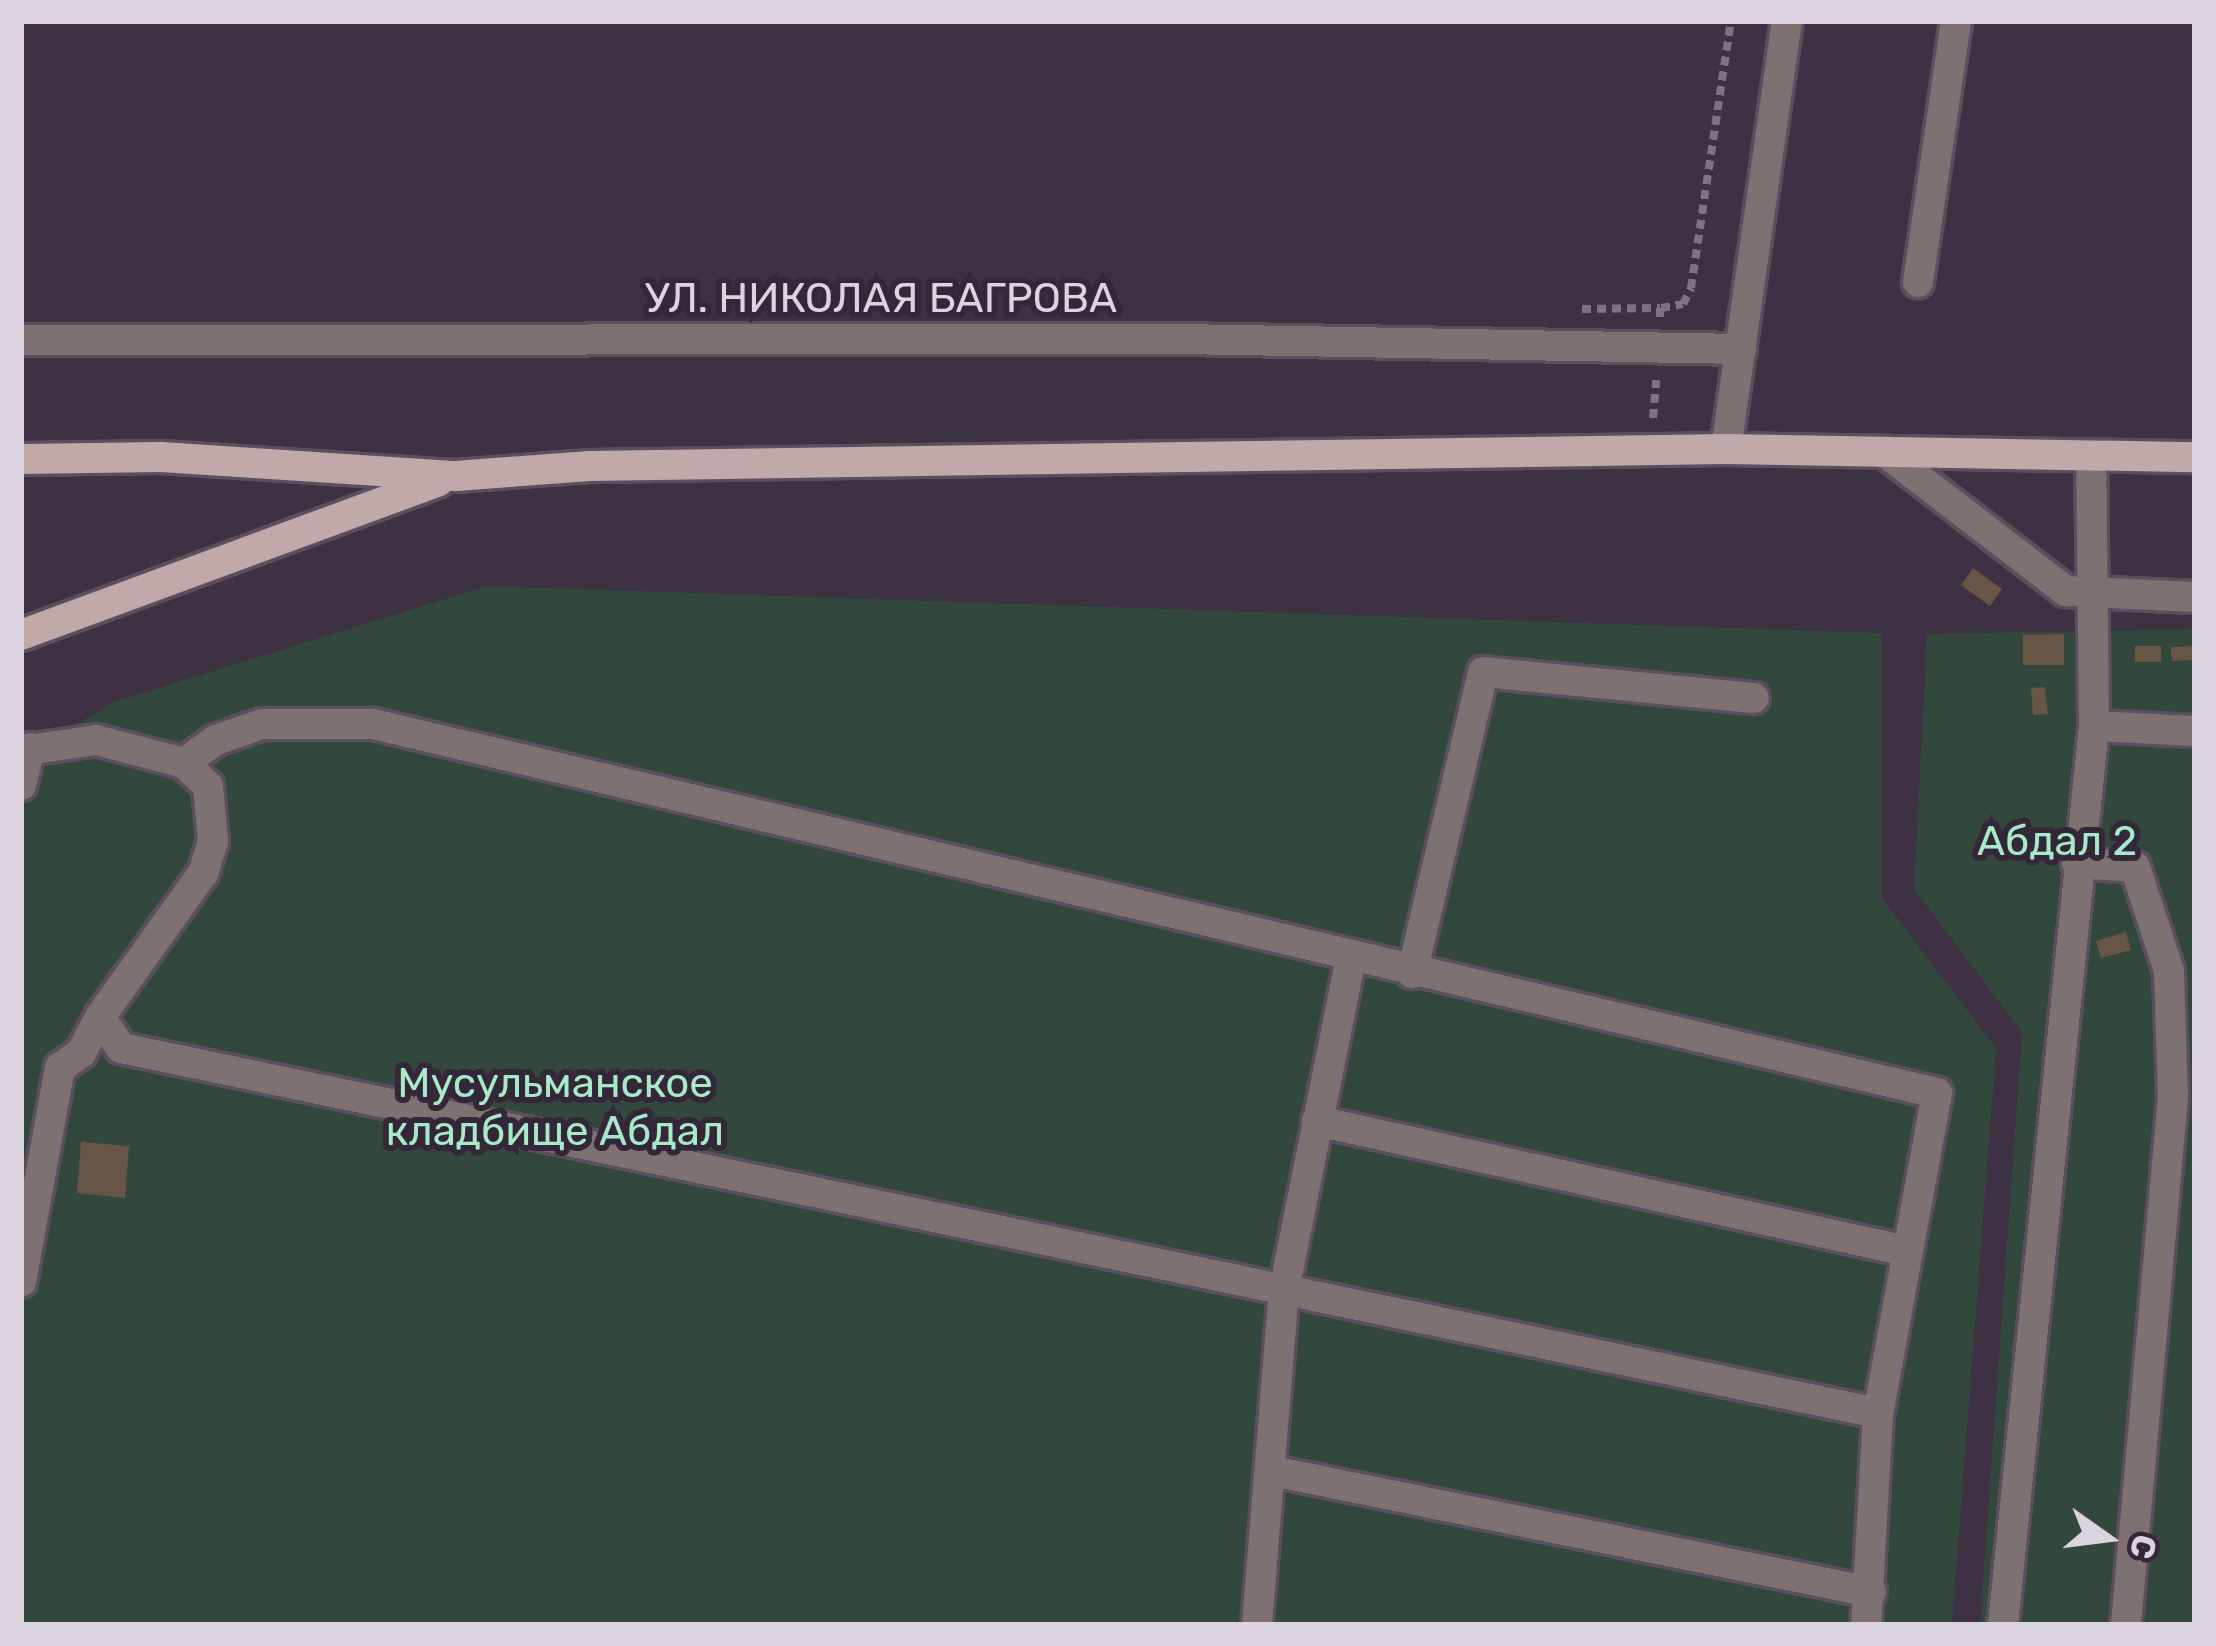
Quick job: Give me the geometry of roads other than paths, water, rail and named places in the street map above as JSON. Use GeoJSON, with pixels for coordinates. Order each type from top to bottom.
{"type":"FeatureCollection","features":[{"type":"Feature","properties":{"kind":"main road"},"geometry":{"type":"LineString","coordinates":[[21,459],[161,457],[456,476],[590,466],[1726,449],[2195,457]]}},
{"type":"Feature","properties":{"kind":"main road"},"geometry":{"type":"LineString","coordinates":[[21,634],[456,476]]}},
{"type":"Feature","properties":{"kind":"street"},"geometry":{"type":"LineString","coordinates":[[1726,449],[1787,21]]}},
{"type":"Feature","properties":{"kind":"street"},"geometry":{"type":"LineString","coordinates":[[1918,282],[1956,21]]}},
{"type":"Feature","properties":{"kind":"street","name":"УЛ. НИКОЛАЯ БАГРОВА"},"geometry":{"type":"LineString","coordinates":[[21,340],[1741,349]]}},
{"type":"Feature","properties":{"kind":"street"},"geometry":{"type":"LineString","coordinates":[[1886,453],[2066,591],[2195,597]]}},
{"type":"Feature","properties":{"kind":"street"},"geometry":{"type":"LineString","coordinates":[[2003,1625],[2094,726],[2091,458]]}},
{"type":"Feature","properties":{"kind":"street"},"geometry":{"type":"LineString","coordinates":[[1412,974],[1483,672],[1754,698]]}},
{"type":"Feature","properties":{"kind":"street"},"geometry":{"type":"LineString","coordinates":[[184,763],[262,724],[373,724],[1412,974],[1937,1093],[1902,1250],[1879,1413],[1866,1625]]}},
{"type":"Feature","properties":{"kind":"street"},"geometry":{"type":"LineString","coordinates":[[2094,726],[2195,731]]}},
{"type":"Feature","properties":{"kind":"street"},"geometry":{"type":"LineString","coordinates":[[21,785],[25,750],[96,740],[184,763],[208,786],[208,857],[81,1052],[60,1068],[21,1282]]}},
{"type":"Feature","properties":{"kind":"street"},"geometry":{"type":"LineString","coordinates":[[2077,863],[2134,867],[2169,971],[2173,1096],[2126,1625]]}},
{"type":"Feature","properties":{"kind":"street"},"geometry":{"type":"LineString","coordinates":[[1257,1625],[1284,1290],[1351,959]]}},
{"type":"Feature","properties":{"kind":"street"},"geometry":{"type":"LineString","coordinates":[[100,1017],[121,1048],[1879,1413]]}},
{"type":"Feature","properties":{"kind":"street"},"geometry":{"type":"LineString","coordinates":[[1317,1121],[1902,1250]]}},
{"type":"Feature","properties":{"kind":"street"},"geometry":{"type":"LineString","coordinates":[[1272,1471],[1870,1592]]}},
{"type":"Feature","properties":{"kind":"park label","name":"Абдал 2"},"geometry":{"type":"Point","coordinates":[2057,841]}},
{"type":"Feature","properties":{"kind":"park label","name":"Мусульманское кладбище Абдал"},"geometry":{"type":"Point","coordinates":[555,1107]}}]}
